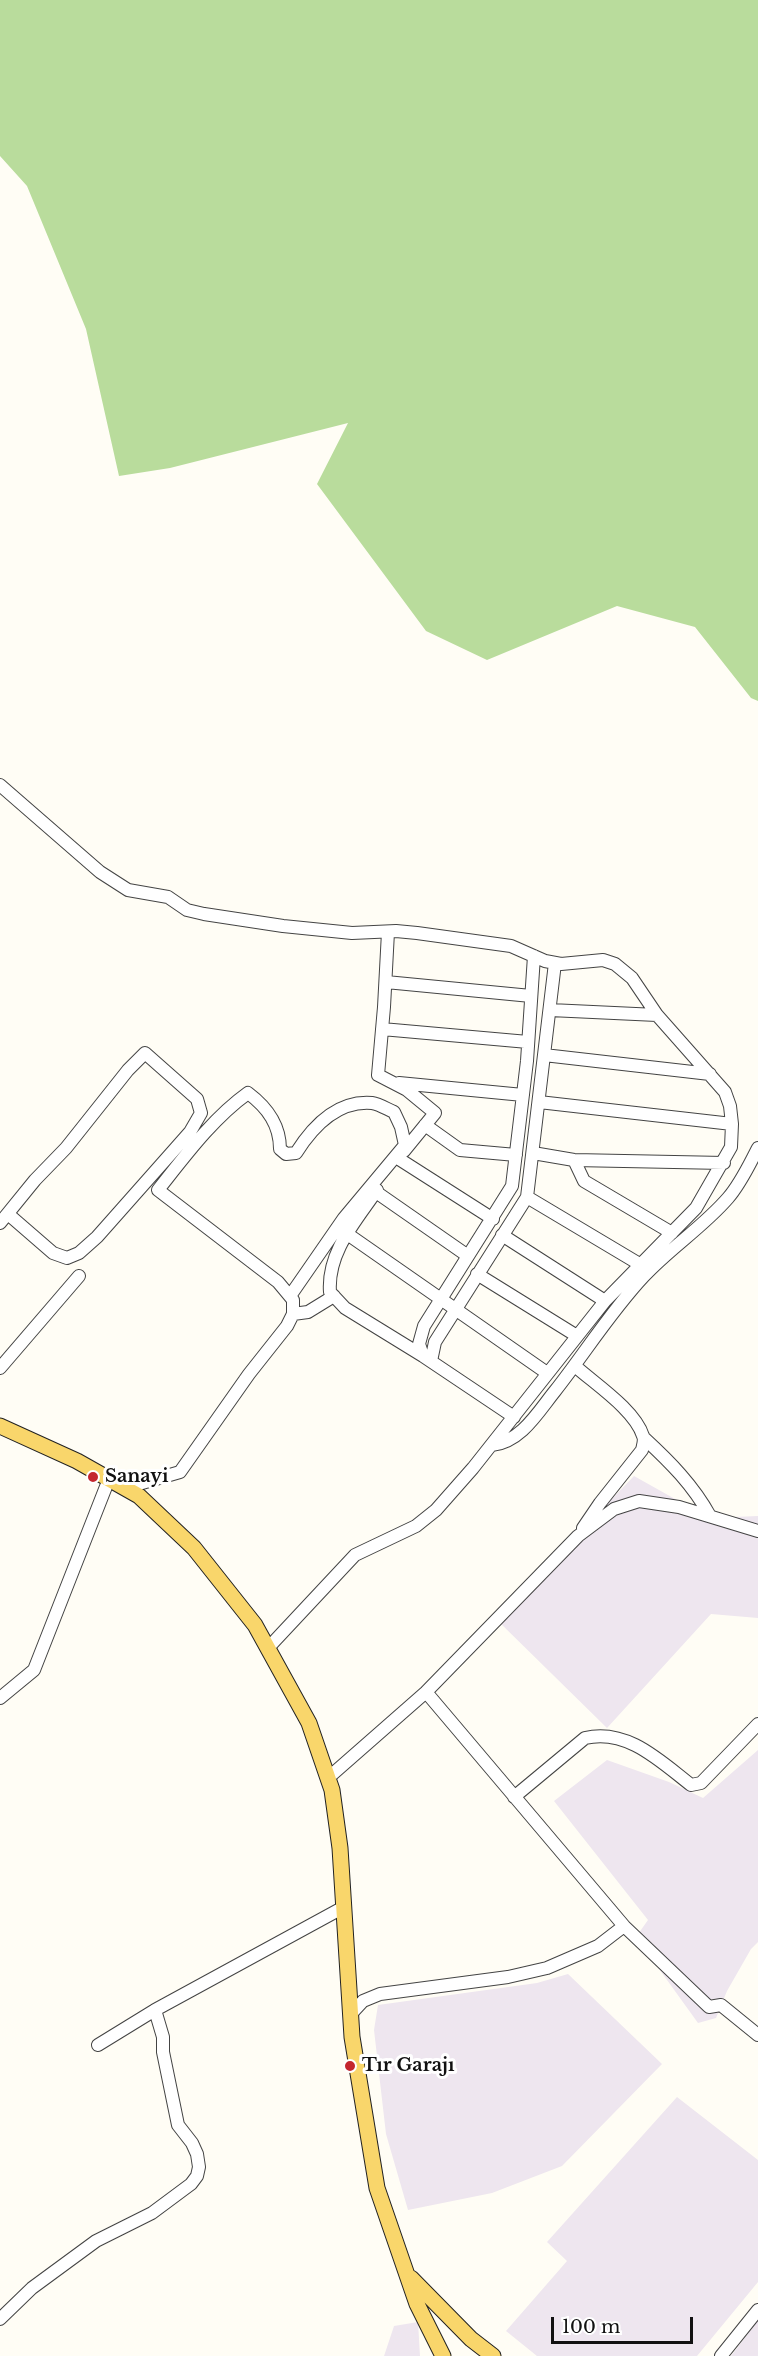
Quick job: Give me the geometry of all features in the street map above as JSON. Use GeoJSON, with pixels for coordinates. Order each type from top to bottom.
{"type":"FeatureCollection","features":[{"type":"Feature","properties":{"kind":"main road"},"geometry":{"type":"LineString","coordinates":[[0,1426],[77,1461],[139,1496],[194,1548],[255,1625],[309,1723],[332,1790],[340,1848],[350,2015],[362,2106],[377,2188],[417,2304],[442,2356]]}},
{"type":"Feature","properties":{"kind":"main road"},"geometry":{"type":"LineString","coordinates":[[407,2274],[436,2306],[493,2356]]}},
{"type":"Feature","properties":{"kind":"street"},"geometry":{"type":"LineString","coordinates":[[0,785],[100,872],[128,890],[168,897],[187,910],[283,926],[352,933],[388,933],[396,930],[479,941],[511,946],[561,964],[603,960],[615,964],[632,978],[657,1015],[710,1074],[724,1092],[730,1106],[731,1147],[724,1163],[696,1208],[605,1301],[492,1445],[436,1510],[416,1526],[355,1555],[268,1648]]}},
{"type":"Feature","properties":{"kind":"street"},"geometry":{"type":"LineString","coordinates":[[388,933],[378,1075],[407,1090],[435,1113],[346,1233],[329,1279],[330,1292],[345,1308],[514,1417]]}},
{"type":"Feature","properties":{"kind":"street"},"geometry":{"type":"LineString","coordinates":[[427,1359],[419,1344],[424,1326],[512,1186],[523,1095],[534,956]]}},
{"type":"Feature","properties":{"kind":"street"},"geometry":{"type":"LineString","coordinates":[[427,1359],[455,1309],[527,1197],[555,963]]}},
{"type":"Feature","properties":{"kind":"street"},"geometry":{"type":"LineString","coordinates":[[386,982],[531,996]]}},
{"type":"Feature","properties":{"kind":"street"},"geometry":{"type":"LineString","coordinates":[[550,1010],[657,1015]]}},
{"type":"Feature","properties":{"kind":"street"},"geometry":{"type":"LineString","coordinates":[[382,1029],[528,1042]]}},
{"type":"Feature","properties":{"kind":"street"},"geometry":{"type":"LineString","coordinates":[[145,1053],[196,1099],[201,1113],[190,1132],[97,1237],[79,1253],[67,1258],[53,1253],[4,1218],[35,1180],[66,1148],[128,1070],[145,1053]]}},
{"type":"Feature","properties":{"kind":"street"},"geometry":{"type":"LineString","coordinates":[[544,1055],[710,1074]]}},
{"type":"Feature","properties":{"kind":"street"},"geometry":{"type":"LineString","coordinates":[[392,1082],[523,1095]]}},
{"type":"Feature","properties":{"kind":"street"},"geometry":{"type":"LineString","coordinates":[[125,1488],[180,1472],[249,1374],[287,1326],[293,1314],[294,1300],[290,1296],[278,1282],[158,1190],[193,1146],[235,1102],[248,1093],[262,1103],[280,1133],[280,1149],[286,1154],[296,1153],[306,1136],[330,1113],[353,1104],[374,1103],[394,1112],[401,1127],[405,1145],[344,1218],[290,1296]]}},
{"type":"Feature","properties":{"kind":"street"},"geometry":{"type":"LineString","coordinates":[[539,1102],[732,1124]]}},
{"type":"Feature","properties":{"kind":"street"},"geometry":{"type":"LineString","coordinates":[[425,1125],[460,1150],[516,1155]]}},
{"type":"Feature","properties":{"kind":"street"},"geometry":{"type":"LineString","coordinates":[[492,1445],[504,1443],[519,1434],[645,1275],[728,1198],[746,1172],[758,1148]]}},
{"type":"Feature","properties":{"kind":"street"},"geometry":{"type":"LineString","coordinates":[[533,1154],[574,1160],[724,1163]]}},
{"type":"Feature","properties":{"kind":"street"},"geometry":{"type":"LineString","coordinates":[[399,1159],[493,1219]]}},
{"type":"Feature","properties":{"kind":"street"},"geometry":{"type":"LineString","coordinates":[[574,1160],[584,1181],[672,1233]]}},
{"type":"Feature","properties":{"kind":"street"},"geometry":{"type":"LineString","coordinates":[[376,1192],[468,1256]]}},
{"type":"Feature","properties":{"kind":"street"},"geometry":{"type":"LineString","coordinates":[[527,1197],[641,1265]]}},
{"type":"Feature","properties":{"kind":"street"},"geometry":{"type":"LineString","coordinates":[[346,1233],[547,1373]]}},
{"type":"Feature","properties":{"kind":"street"},"geometry":{"type":"LineString","coordinates":[[502,1235],[605,1301]]}},
{"type":"Feature","properties":{"kind":"street"},"geometry":{"type":"LineString","coordinates":[[477,1274],[577,1336]]}},
{"type":"Feature","properties":{"kind":"street"},"geometry":{"type":"LineString","coordinates":[[0,1368],[79,1276]]}},
{"type":"Feature","properties":{"kind":"street"},"geometry":{"type":"LineString","coordinates":[[293,1314],[308,1311],[334,1296]]}},
{"type":"Feature","properties":{"kind":"street"},"geometry":{"type":"LineString","coordinates":[[575,1366],[621,1406],[644,1438],[698,1493],[710,1516]]}},
{"type":"Feature","properties":{"kind":"street"},"geometry":{"type":"LineString","coordinates":[[578,1536],[600,1503],[642,1450],[644,1438]]}},
{"type":"Feature","properties":{"kind":"street"},"geometry":{"type":"LineString","coordinates":[[0,1698],[34,1670],[109,1479]]}},
{"type":"Feature","properties":{"kind":"street"},"geometry":{"type":"LineString","coordinates":[[328,1778],[426,1692],[578,1536],[614,1509],[639,1501],[679,1507],[758,1531]]}},
{"type":"Feature","properties":{"kind":"street"},"geometry":{"type":"LineString","coordinates":[[426,1692],[624,1926],[709,2007],[721,2005],[758,2035]]}},
{"type":"Feature","properties":{"kind":"street"},"geometry":{"type":"LineString","coordinates":[[514,1797],[585,1738],[597,1735],[627,1741],[648,1752],[691,1785],[701,1783],[758,1724]]}},
{"type":"Feature","properties":{"kind":"street"},"geometry":{"type":"LineString","coordinates":[[98,2045],[155,2010],[344,1907]]}},
{"type":"Feature","properties":{"kind":"street"},"geometry":{"type":"LineString","coordinates":[[350,2015],[363,2001],[380,1994],[508,1977],[548,1968],[598,1946],[624,1926]]}},
{"type":"Feature","properties":{"kind":"street"},"geometry":{"type":"LineString","coordinates":[[0,2319],[32,2288],[96,2241],[152,2213],[192,2184],[197,2176],[199,2167],[197,2154],[192,2143],[178,2125],[163,2052],[163,2037],[155,2010]]}},
{"type":"Feature","properties":{"kind":"street"},"geometry":{"type":"LineString","coordinates":[[721,2356],[758,2310]]}},
{"type":"Feature","properties":{"kind":"shaded area"},"geometry":{"type":"Polygon","coordinates":[[[634,1476],[709,1518],[758,1516],[758,1618],[711,1614],[607,1728],[496,1619],[634,1476]]]}},
{"type":"Feature","properties":{"kind":"shaded area"},"geometry":{"type":"Polygon","coordinates":[[[758,1750],[758,1942],[751,1949],[727,1991],[716,2018],[698,2023],[636,1937],[648,1920],[554,1801],[607,1760],[669,1782],[703,1798],[758,1750]]]}},
{"type":"Feature","properties":{"kind":"shaded area"},"geometry":{"type":"Polygon","coordinates":[[[568,1974],[662,2064],[562,2166],[492,2193],[408,2210],[386,2134],[374,2030],[378,2005],[537,1983],[568,1974]]]}},
{"type":"Feature","properties":{"kind":"shaded area"},"geometry":{"type":"Polygon","coordinates":[[[677,2097],[758,2160],[758,2282],[697,2356],[537,2356],[506,2331],[567,2261],[547,2242],[677,2097]]]}},
{"type":"Feature","properties":{"kind":"shaded area"},"geometry":{"type":"Polygon","coordinates":[[[758,2320],[758,2356],[731,2356],[758,2320]]]}},
{"type":"Feature","properties":{"kind":"shaded area"},"geometry":{"type":"Polygon","coordinates":[[[418,2322],[420,2356],[384,2356],[394,2326],[418,2322]]]}},
{"type":"Feature","properties":{"kind":"green space"},"geometry":{"type":"Polygon","coordinates":[[[0,0],[758,0],[758,701],[751,698],[695,627],[617,606],[487,660],[426,631],[317,484],[348,423],[170,468],[119,476],[86,329],[27,186],[0,156],[0,0]]]}},
{"type":"Feature","properties":{"kind":"place","name":"Sanayi"},"geometry":{"type":"Point","coordinates":[93,1477]}},
{"type":"Feature","properties":{"kind":"place","name":"Tır Garajı"},"geometry":{"type":"Point","coordinates":[350,2066]}}]}
